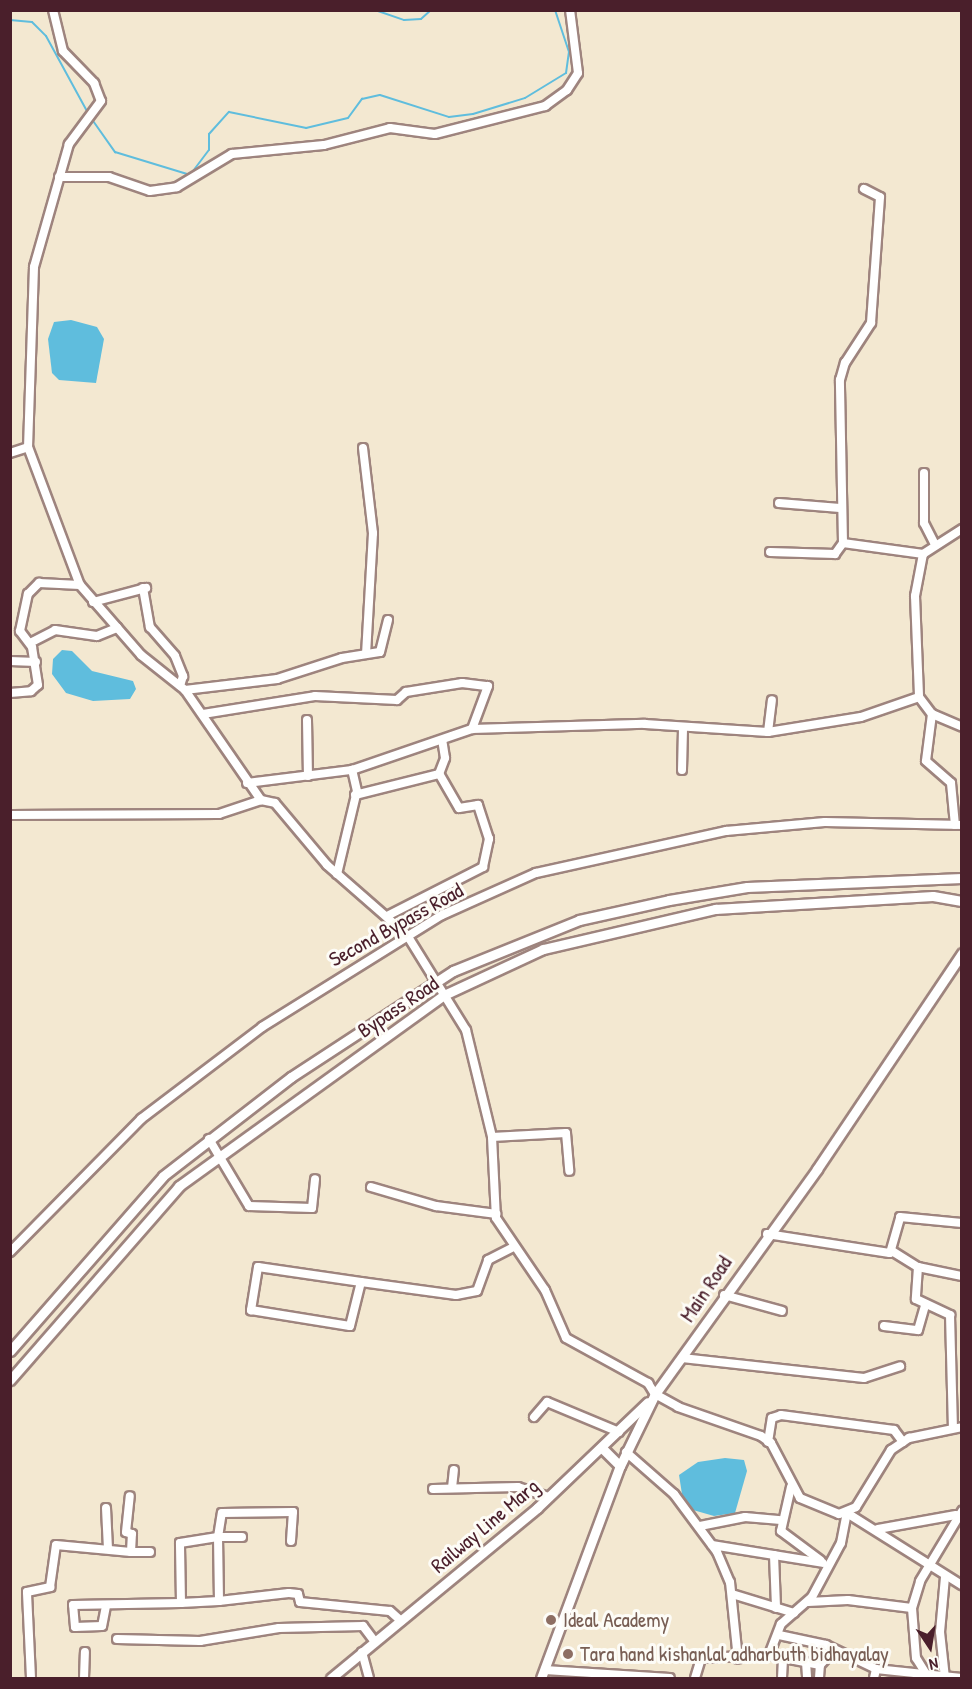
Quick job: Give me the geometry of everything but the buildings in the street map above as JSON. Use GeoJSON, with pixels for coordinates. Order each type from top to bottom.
{"type":"FeatureCollection","features":[{"type":"Feature","properties":{"kind":"main road","name":"Bypass Road"},"geometry":{"type":"LineString","coordinates":[[10,1351],[163,1176],[209,1139],[436,981],[579,920],[669,900],[747,887],[962,878]]}},
{"type":"Feature","properties":{"kind":"main road"},"geometry":{"type":"LineString","coordinates":[[921,881],[923,898]]}},
{"type":"Feature","properties":{"kind":"main road","name":"Bypass Road"},"geometry":{"type":"LineString","coordinates":[[10,1380],[38,1345],[179,1186],[444,995],[543,949],[673,916],[746,905],[923,898],[962,901]]}},
{"type":"Feature","properties":{"kind":"main road"},"geometry":{"type":"LineString","coordinates":[[669,900],[673,916]]}},
{"type":"Feature","properties":{"kind":"main road","name":"Main Road"},"geometry":{"type":"LineString","coordinates":[[543,1674],[620,1466],[655,1394],[766,1234],[817,1169],[962,953]]}},
{"type":"Feature","properties":{"kind":"main road"},"geometry":{"type":"LineString","coordinates":[[23,1335],[38,1345]]}},
{"type":"Feature","properties":{"kind":"main road","name":"Railway Line Marg"},"geometry":{"type":"LineString","coordinates":[[331,1678],[549,1497],[619,1432],[655,1394]]}},
{"type":"Feature","properties":{"kind":"main road"},"geometry":{"type":"LineString","coordinates":[[602,1448],[620,1466]]}},
{"type":"Feature","properties":{"kind":"street"},"geometry":{"type":"LineString","coordinates":[[53,10],[63,51],[100,93],[94,116],[78,126],[59,177],[34,267],[28,447],[80,585],[117,628],[182,688],[203,714],[247,783],[261,800],[291,817],[337,874],[407,935],[466,1030],[492,1137],[496,1214],[512,1248],[541,1284],[566,1338],[648,1383],[655,1394],[710,1423],[768,1442]]}},
{"type":"Feature","properties":{"kind":"street"},"geometry":{"type":"LineString","coordinates":[[59,177],[109,177],[150,191],[177,187],[232,154],[324,145],[390,129],[435,135],[545,106],[567,90],[578,73],[570,10]]}},
{"type":"Feature","properties":{"kind":"street"},"geometry":{"type":"LineString","coordinates":[[770,552],[836,554],[843,543],[840,508],[842,371],[871,323],[880,197],[864,189]]}},
{"type":"Feature","properties":{"kind":"street"},"geometry":{"type":"LineString","coordinates":[[10,453],[28,447]]}},
{"type":"Feature","properties":{"kind":"street"},"geometry":{"type":"LineString","coordinates":[[363,448],[373,533],[366,653]]}},
{"type":"Feature","properties":{"kind":"street"},"geometry":{"type":"LineString","coordinates":[[924,473],[924,523],[935,545]]}},
{"type":"Feature","properties":{"kind":"street"},"geometry":{"type":"LineString","coordinates":[[779,502],[840,508]]}},
{"type":"Feature","properties":{"kind":"street"},"geometry":{"type":"LineString","coordinates":[[962,528],[923,554],[915,596],[919,697],[932,714],[962,727]]}},
{"type":"Feature","properties":{"kind":"street"},"geometry":{"type":"LineString","coordinates":[[843,543],[923,554]]}},
{"type":"Feature","properties":{"kind":"street"},"geometry":{"type":"LineString","coordinates":[[10,693],[31,692],[38,685],[36,662],[30,643],[20,631],[28,594],[39,583],[80,585]]}},
{"type":"Feature","properties":{"kind":"street"},"geometry":{"type":"LineString","coordinates":[[93,602],[145,588],[150,627],[175,656],[183,676],[182,688]]}},
{"type":"Feature","properties":{"kind":"street"},"geometry":{"type":"LineString","coordinates":[[182,688],[277,679],[383,648],[388,620]]}},
{"type":"Feature","properties":{"kind":"street"},"geometry":{"type":"LineString","coordinates":[[30,643],[55,630],[97,636],[117,628]]}},
{"type":"Feature","properties":{"kind":"street"},"geometry":{"type":"LineString","coordinates":[[10,661],[36,662]]}},
{"type":"Feature","properties":{"kind":"street"},"geometry":{"type":"LineString","coordinates":[[203,714],[315,696],[398,700],[406,692],[462,683],[488,686],[472,729]]}},
{"type":"Feature","properties":{"kind":"street"},"geometry":{"type":"LineString","coordinates":[[247,783],[352,770],[472,729],[645,724],[683,729],[768,732],[861,717],[919,697]]}},
{"type":"Feature","properties":{"kind":"street"},"geometry":{"type":"LineString","coordinates":[[768,732],[772,700]]}},
{"type":"Feature","properties":{"kind":"street"},"geometry":{"type":"LineString","coordinates":[[932,714],[926,761],[951,783],[958,825]]}},
{"type":"Feature","properties":{"kind":"street"},"geometry":{"type":"LineString","coordinates":[[307,720],[308,776]]}},
{"type":"Feature","properties":{"kind":"street"},"geometry":{"type":"LineString","coordinates":[[682,770],[683,729]]}},
{"type":"Feature","properties":{"kind":"street"},"geometry":{"type":"LineString","coordinates":[[439,774],[445,758],[442,740]]}},
{"type":"Feature","properties":{"kind":"street"},"geometry":{"type":"LineString","coordinates":[[337,874],[355,795],[352,770]]}},
{"type":"Feature","properties":{"kind":"street"},"geometry":{"type":"LineString","coordinates":[[355,795],[439,774]]}},
{"type":"Feature","properties":{"kind":"street"},"geometry":{"type":"LineString","coordinates":[[387,916],[483,867],[489,839],[478,805],[459,808],[439,774]]}},
{"type":"Feature","properties":{"kind":"street"},"geometry":{"type":"LineString","coordinates":[[10,815],[219,814],[261,800]]}},
{"type":"Feature","properties":{"kind":"street","name":"Second Bypass Road"},"geometry":{"type":"LineString","coordinates":[[10,1252],[141,1119],[271,1022],[407,935],[536,873],[651,844],[767,825],[958,825]]}},
{"type":"Feature","properties":{"kind":"street"},"geometry":{"type":"LineString","coordinates":[[492,1137],[566,1132],[569,1171]]}},
{"type":"Feature","properties":{"kind":"street"},"geometry":{"type":"LineString","coordinates":[[209,1139],[222,1154],[249,1206],[312,1208],[315,1179]]}},
{"type":"Feature","properties":{"kind":"street"},"geometry":{"type":"LineString","coordinates":[[370,1187],[436,1206],[496,1214]]}},
{"type":"Feature","properties":{"kind":"street"},"geometry":{"type":"LineString","coordinates":[[892,1251],[900,1217],[962,1223]]}},
{"type":"Feature","properties":{"kind":"street"},"geometry":{"type":"LineString","coordinates":[[766,1234],[892,1251],[918,1267],[962,1276]]}},
{"type":"Feature","properties":{"kind":"street"},"geometry":{"type":"LineString","coordinates":[[361,1282],[350,1326],[252,1312],[258,1267],[456,1295],[477,1291],[488,1260],[512,1248]]}},
{"type":"Feature","properties":{"kind":"street"},"geometry":{"type":"LineString","coordinates":[[769,1655],[787,1616],[795,1614],[808,1602],[826,1565],[841,1543],[847,1513],[891,1450],[903,1442],[957,1427],[950,1315],[916,1299],[918,1267]]}},
{"type":"Feature","properties":{"kind":"street"},"geometry":{"type":"LineString","coordinates":[[724,1295],[782,1311]]}},
{"type":"Feature","properties":{"kind":"street"},"geometry":{"type":"LineString","coordinates":[[884,1326],[918,1330],[926,1305]]}},
{"type":"Feature","properties":{"kind":"street"},"geometry":{"type":"LineString","coordinates":[[682,1358],[864,1378],[900,1366]]}},
{"type":"Feature","properties":{"kind":"street"},"geometry":{"type":"LineString","coordinates":[[534,1417],[548,1402],[619,1432]]}},
{"type":"Feature","properties":{"kind":"street"},"geometry":{"type":"LineString","coordinates":[[903,1442],[894,1430],[781,1415],[772,1418],[768,1442],[791,1487],[800,1498],[847,1513],[877,1528],[896,1548],[932,1563],[945,1577],[962,1585]]}},
{"type":"Feature","properties":{"kind":"street"},"geometry":{"type":"LineString","coordinates":[[626,1452],[700,1526],[712,1545],[732,1594],[738,1659]]}},
{"type":"Feature","properties":{"kind":"street"},"geometry":{"type":"LineString","coordinates":[[452,1488],[454,1470]]}},
{"type":"Feature","properties":{"kind":"street"},"geometry":{"type":"LineString","coordinates":[[433,1489],[518,1486],[549,1497]]}},
{"type":"Feature","properties":{"kind":"street"},"geometry":{"type":"LineString","coordinates":[[791,1487],[781,1520],[785,1536],[826,1565]]}},
{"type":"Feature","properties":{"kind":"street"},"geometry":{"type":"LineString","coordinates":[[130,1496],[126,1532],[132,1534],[131,1552]]}},
{"type":"Feature","properties":{"kind":"street"},"geometry":{"type":"LineString","coordinates":[[106,1508],[108,1549]]}},
{"type":"Feature","properties":{"kind":"street"},"geometry":{"type":"LineString","coordinates":[[219,1601],[218,1537],[222,1513],[293,1512],[291,1540]]}},
{"type":"Feature","properties":{"kind":"street"},"geometry":{"type":"LineString","coordinates":[[877,1528],[959,1513]]}},
{"type":"Feature","properties":{"kind":"street"},"geometry":{"type":"LineString","coordinates":[[928,1677],[916,1658],[912,1608],[932,1563],[959,1513]]}},
{"type":"Feature","properties":{"kind":"street"},"geometry":{"type":"LineString","coordinates":[[700,1526],[745,1517],[781,1520]]}},
{"type":"Feature","properties":{"kind":"street"},"geometry":{"type":"LineString","coordinates":[[181,1603],[180,1543],[218,1537],[242,1537]]}},
{"type":"Feature","properties":{"kind":"street"},"geometry":{"type":"LineString","coordinates":[[31,1678],[27,1592],[50,1587],[56,1545],[150,1552]]}},
{"type":"Feature","properties":{"kind":"street"},"geometry":{"type":"LineString","coordinates":[[712,1545],[826,1565]]}},
{"type":"Feature","properties":{"kind":"street"},"geometry":{"type":"LineString","coordinates":[[774,1555],[776,1608]]}},
{"type":"Feature","properties":{"kind":"street"},"geometry":{"type":"LineString","coordinates":[[945,1577],[940,1632],[945,1678]]}},
{"type":"Feature","properties":{"kind":"street"},"geometry":{"type":"LineString","coordinates":[[106,1606],[102,1626],[75,1627],[73,1605],[106,1606],[219,1601],[289,1593],[298,1594],[300,1602],[390,1611],[401,1620]]}},
{"type":"Feature","properties":{"kind":"street"},"geometry":{"type":"LineString","coordinates":[[732,1594],[795,1614]]}},
{"type":"Feature","properties":{"kind":"street"},"geometry":{"type":"LineString","coordinates":[[808,1602],[848,1599],[912,1608]]}},
{"type":"Feature","properties":{"kind":"street"},"geometry":{"type":"LineString","coordinates":[[117,1640],[200,1641],[279,1628],[363,1626],[375,1642]]}},
{"type":"Feature","properties":{"kind":"street"},"geometry":{"type":"LineString","coordinates":[[779,1635],[834,1651],[876,1669],[928,1677],[962,1678]]}},
{"type":"Feature","properties":{"kind":"street"},"geometry":{"type":"LineString","coordinates":[[819,1678],[820,1665],[834,1651]]}},
{"type":"Feature","properties":{"kind":"street"},"geometry":{"type":"LineString","coordinates":[[84,1678],[85,1652]]}},
{"type":"Feature","properties":{"kind":"street"},"geometry":{"type":"LineString","coordinates":[[362,1652],[369,1678]]}},
{"type":"Feature","properties":{"kind":"street"},"geometry":{"type":"LineString","coordinates":[[695,1678],[701,1658],[738,1659],[769,1655],[820,1665]]}},
{"type":"Feature","properties":{"kind":"street"},"geometry":{"type":"LineString","coordinates":[[782,1678],[783,1659]]}},
{"type":"Feature","properties":{"kind":"street"},"geometry":{"type":"LineString","coordinates":[[806,1662],[807,1678]]}},
{"type":"Feature","properties":{"kind":"street"},"geometry":{"type":"LineString","coordinates":[[874,1678],[876,1669]]}},
{"type":"Feature","properties":{"kind":"street"},"geometry":{"type":"LineString","coordinates":[[543,1674],[670,1678]]}},
{"type":"Feature","properties":{"kind":"water"},"geometry":{"type":"Polygon","coordinates":[[[71,320],[97,327],[104,339],[96,383],[59,380],[52,373],[48,339],[54,322],[71,320]]]}},
{"type":"Feature","properties":{"kind":"water"},"geometry":{"type":"Polygon","coordinates":[[[62,650],[72,651],[92,671],[133,681],[136,689],[130,699],[93,701],[66,693],[52,674],[53,659],[62,650]]]}},
{"type":"Feature","properties":{"kind":"water"},"geometry":{"type":"Polygon","coordinates":[[[725,1458],[744,1460],[747,1471],[735,1513],[714,1516],[693,1510],[682,1494],[679,1475],[698,1462],[725,1458]]]}},
{"type":"Feature","properties":{"kind":"waterway"},"geometry":{"type":"LineString","coordinates":[[375,10],[404,20],[421,19],[431,10]]}},
{"type":"Feature","properties":{"kind":"waterway"},"geometry":{"type":"LineString","coordinates":[[91,118],[115,152],[190,175],[209,150],[209,134],[229,112],[306,128],[348,118],[362,99],[380,95],[449,117],[473,114],[525,98],[566,73],[569,52],[555,10]]}},
{"type":"Feature","properties":{"kind":"waterway"},"geometry":{"type":"LineString","coordinates":[[10,20],[32,22],[46,36],[88,113]]}},
{"type":"Feature","properties":{"kind":"place","name":"Ideal Academy"},"geometry":{"type":"Point","coordinates":[551,1620]}},
{"type":"Feature","properties":{"kind":"place","name":"Tara hand kishanlal adharbuth bidhayalay"},"geometry":{"type":"Point","coordinates":[568,1654]}}]}
